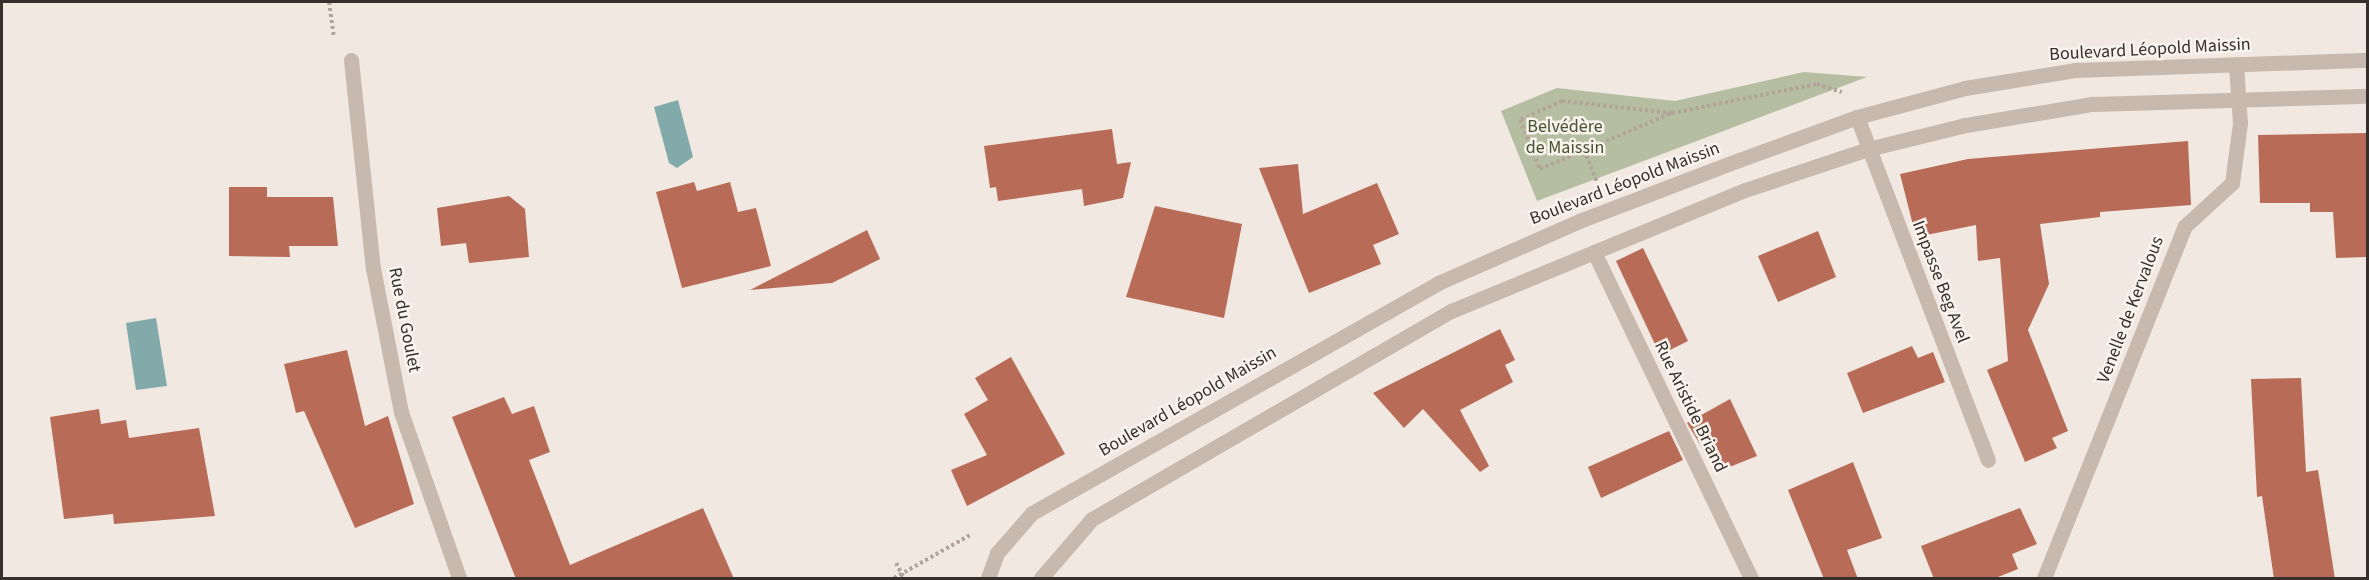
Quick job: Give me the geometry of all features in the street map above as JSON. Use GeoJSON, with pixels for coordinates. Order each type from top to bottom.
{"type":"FeatureCollection","features":[{"type":"Feature","properties":{"kind":"street","name":"Rue du Goulet"},"geometry":{"type":"LineString","coordinates":[[351,60],[373,268],[401,412],[459,579]]}},
{"type":"Feature","properties":{"kind":"street","name":"Boulevard Léopold Maissin"},"geometry":{"type":"LineString","coordinates":[[988,579],[997,553],[1032,513],[1438,283],[1579,221],[1857,117],[1965,88],[2075,70],[2367,60]]}},
{"type":"Feature","properties":{"kind":"street","name":"Venelle de Kervalous"},"geometry":{"type":"LineString","coordinates":[[2044,579],[2185,226],[2232,183],[2238,99],[2236,64]]}},
{"type":"Feature","properties":{"kind":"street"},"geometry":{"type":"LineString","coordinates":[[1041,579],[1092,519],[1451,310],[1745,190],[1868,149],[1966,125],[2092,104],[2367,96]]}},
{"type":"Feature","properties":{"kind":"street","name":"Impasse Beg Avel"},"geometry":{"type":"LineString","coordinates":[[1857,117],[1988,460]]}},
{"type":"Feature","properties":{"kind":"street","name":"Rue Aristide Briand"},"geometry":{"type":"LineString","coordinates":[[1594,252],[1751,579]]}},
{"type":"Feature","properties":{"kind":"path"},"geometry":{"type":"LineString","coordinates":[[329,2],[334,2]]}},
{"type":"Feature","properties":{"kind":"path"},"geometry":{"type":"LineString","coordinates":[[1672,113],[1562,101],[1520,120],[1540,169],[1672,113],[1817,84],[1853,99]]}},
{"type":"Feature","properties":{"kind":"path"},"geometry":{"type":"LineString","coordinates":[[1584,150],[1601,190]]}},
{"type":"Feature","properties":{"kind":"path"},"geometry":{"type":"LineString","coordinates":[[894,579],[903,576],[981,529]]}},
{"type":"Feature","properties":{"kind":"path"},"geometry":{"type":"LineString","coordinates":[[896,563],[903,576]]}},
{"type":"Feature","properties":{"kind":"green space","name":"Belvédère de Maissin"},"geometry":{"type":"Polygon","coordinates":[[[1804,72],[1867,77],[1537,201],[1501,111],[1557,88],[1675,101],[1804,72]]]}},
{"type":"Feature","properties":{"kind":"water"},"geometry":{"type":"Polygon","coordinates":[[[678,100],[693,157],[677,168],[669,163],[654,107],[678,100]]]}},
{"type":"Feature","properties":{"kind":"water"},"geometry":{"type":"Polygon","coordinates":[[[156,318],[167,386],[136,390],[126,323],[156,318]]]}},
{"type":"Feature","properties":{"kind":"building"},"geometry":{"type":"Polygon","coordinates":[[[1112,129],[1117,164],[1131,162],[1123,198],[1084,206],[1082,189],[998,201],[996,187],[990,188],[984,146],[1112,129]]]}},
{"type":"Feature","properties":{"kind":"building"},"geometry":{"type":"Polygon","coordinates":[[[2367,133],[2367,257],[2336,258],[2333,212],[2310,212],[2310,203],[2260,203],[2258,135],[2367,133]]]}},
{"type":"Feature","properties":{"kind":"building"},"geometry":{"type":"Polygon","coordinates":[[[2188,141],[2191,205],[2100,212],[2100,217],[2040,224],[2049,284],[2028,330],[2068,431],[2052,438],[2057,448],[2025,462],[1987,370],[2008,361],[2000,258],[1978,261],[1976,225],[1916,237],[1900,174],[1968,159],[2188,141]]]}},
{"type":"Feature","properties":{"kind":"building"},"geometry":{"type":"Polygon","coordinates":[[[1298,164],[1303,214],[1377,183],[1399,234],[1373,245],[1381,264],[1309,293],[1259,168],[1298,164]]]}},
{"type":"Feature","properties":{"kind":"building"},"geometry":{"type":"Polygon","coordinates":[[[694,182],[697,191],[730,182],[738,212],[756,208],[771,266],[682,288],[656,192],[694,182]]]}},
{"type":"Feature","properties":{"kind":"building"},"geometry":{"type":"Polygon","coordinates":[[[229,187],[267,187],[267,197],[333,197],[338,246],[289,246],[290,257],[229,256],[229,187]]]}},
{"type":"Feature","properties":{"kind":"building"},"geometry":{"type":"Polygon","coordinates":[[[509,196],[525,209],[529,257],[469,263],[466,243],[441,246],[437,208],[509,196]]]}},
{"type":"Feature","properties":{"kind":"building"},"geometry":{"type":"Polygon","coordinates":[[[1155,206],[1242,224],[1224,318],[1126,297],[1155,206]]]}},
{"type":"Feature","properties":{"kind":"building"},"geometry":{"type":"Polygon","coordinates":[[[867,230],[880,259],[832,283],[750,290],[867,230]]]}},
{"type":"Feature","properties":{"kind":"building"},"geometry":{"type":"Polygon","coordinates":[[[1818,231],[1836,277],[1778,302],[1758,256],[1818,231]]]}},
{"type":"Feature","properties":{"kind":"building"},"geometry":{"type":"Polygon","coordinates":[[[1643,248],[1688,341],[1660,355],[1616,261],[1643,248]]]}},
{"type":"Feature","properties":{"kind":"building"},"geometry":{"type":"Polygon","coordinates":[[[1500,329],[1515,360],[1505,365],[1513,382],[1460,410],[1489,466],[1480,472],[1423,409],[1404,428],[1373,393],[1500,329]]]}},
{"type":"Feature","properties":{"kind":"building"},"geometry":{"type":"Polygon","coordinates":[[[1912,346],[1918,358],[1933,352],[1945,382],[1863,413],[1847,373],[1912,346]]]}},
{"type":"Feature","properties":{"kind":"building"},"geometry":{"type":"Polygon","coordinates":[[[347,350],[365,426],[388,416],[414,504],[355,528],[304,411],[296,413],[284,364],[347,350]]]}},
{"type":"Feature","properties":{"kind":"building"},"geometry":{"type":"Polygon","coordinates":[[[1011,357],[1065,454],[967,506],[951,470],[987,455],[964,414],[988,400],[975,378],[1011,357]]]}},
{"type":"Feature","properties":{"kind":"building"},"geometry":{"type":"Polygon","coordinates":[[[2301,378],[2306,472],[2318,470],[2335,579],[2274,579],[2262,496],[2257,497],[2251,379],[2301,378]]]}},
{"type":"Feature","properties":{"kind":"building"},"geometry":{"type":"Polygon","coordinates":[[[504,397],[512,414],[534,406],[550,452],[529,460],[570,565],[703,508],[734,579],[516,579],[452,417],[504,397]]]}},
{"type":"Feature","properties":{"kind":"building"},"geometry":{"type":"Polygon","coordinates":[[[1730,399],[1757,456],[1717,472],[1687,423],[1730,399]]]}},
{"type":"Feature","properties":{"kind":"building"},"geometry":{"type":"Polygon","coordinates":[[[99,409],[101,424],[126,420],[129,438],[199,428],[215,516],[114,524],[113,514],[64,519],[50,417],[99,409]]]}},
{"type":"Feature","properties":{"kind":"building"},"geometry":{"type":"Polygon","coordinates":[[[1669,431],[1683,460],[1601,498],[1588,467],[1669,431]]]}},
{"type":"Feature","properties":{"kind":"building"},"geometry":{"type":"Polygon","coordinates":[[[1853,462],[1882,538],[1847,550],[1858,579],[1824,579],[1788,490],[1853,462]]]}},
{"type":"Feature","properties":{"kind":"building"},"geometry":{"type":"Polygon","coordinates":[[[2020,508],[2037,544],[2012,554],[2018,569],[1993,579],[1934,579],[1921,546],[2020,508]]]}}]}
